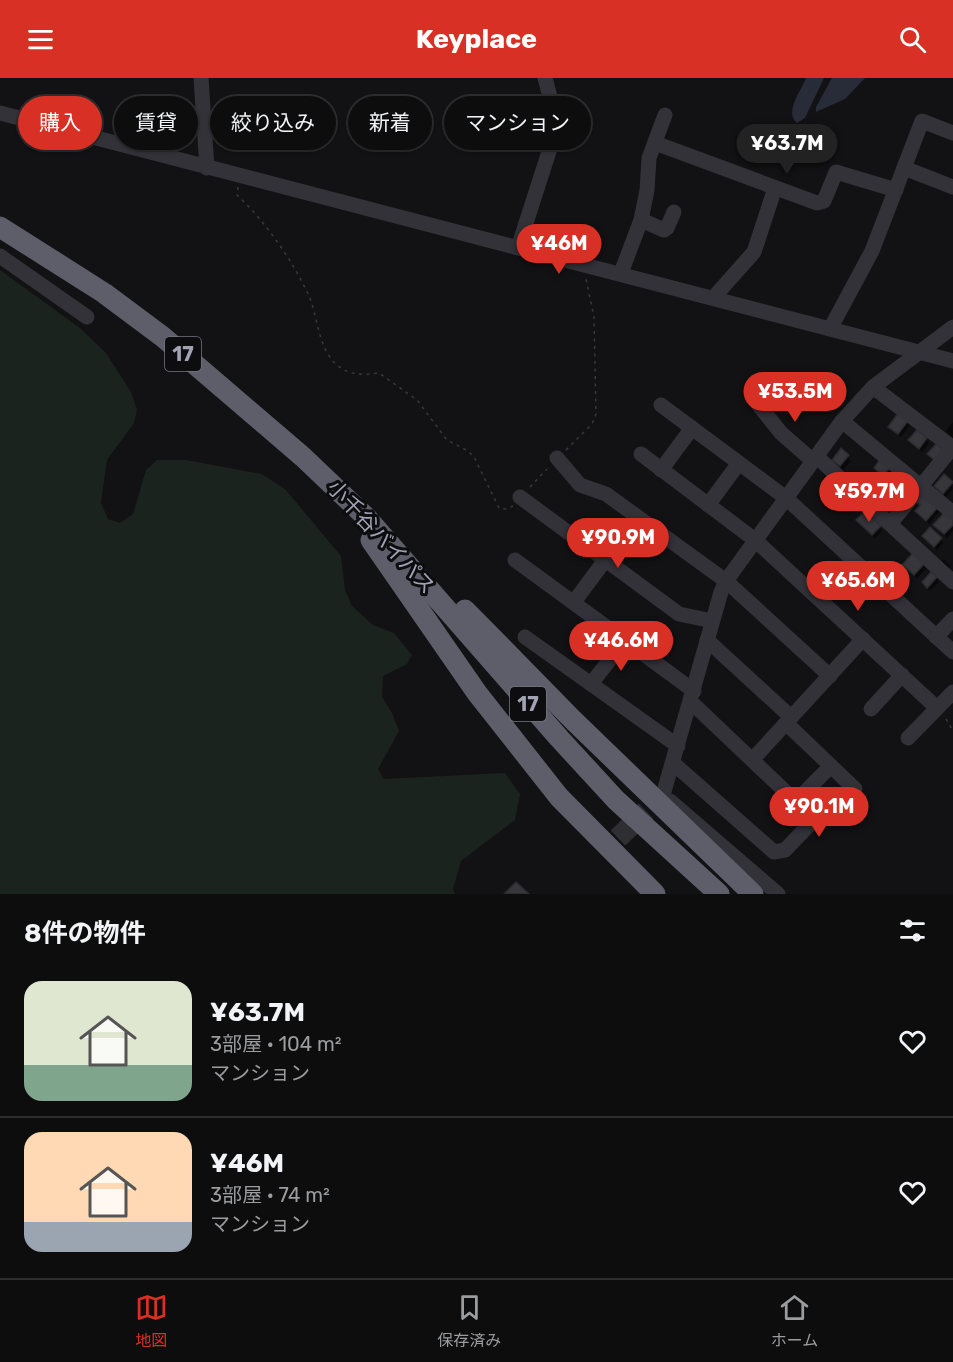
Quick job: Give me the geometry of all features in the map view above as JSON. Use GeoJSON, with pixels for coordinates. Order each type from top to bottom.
{"type":"FeatureCollection","features":[{"type":"Feature","properties":{"kind":"highway","name":"小千谷バイパス"},"geometry":{"type":"LineString","coordinates":[[0,227],[104,293],[163,337],[303,457],[366,517],[609,792],[719,894]]}},
{"type":"Feature","properties":{"kind":"highway"},"geometry":{"type":"LineString","coordinates":[[350,501],[362,529],[477,693],[559,797],[612,843],[655,894]]}},
{"type":"Feature","properties":{"kind":"highway"},"geometry":{"type":"LineString","coordinates":[[366,517],[426,566],[515,662],[656,802],[753,894]]}},
{"type":"Feature","properties":{"kind":"street"},"geometry":{"type":"LineString","coordinates":[[201,78],[207,168]]}},
{"type":"Feature","properties":{"kind":"street"},"geometry":{"type":"LineString","coordinates":[[518,248],[552,139],[556,119],[546,78]]}},
{"type":"Feature","properties":{"kind":"street"},"geometry":{"type":"LineString","coordinates":[[0,113],[953,361]]}},
{"type":"Feature","properties":{"kind":"street"},"geometry":{"type":"LineString","coordinates":[[621,273],[641,220],[647,190],[646,171],[665,115]]}},
{"type":"Feature","properties":{"kind":"street"},"geometry":{"type":"LineString","coordinates":[[830,329],[872,251],[922,121],[953,133]]}},
{"type":"Feature","properties":{"kind":"street"},"geometry":{"type":"LineString","coordinates":[[655,143],[822,203],[834,176],[841,172],[896,190]]}},
{"type":"Feature","properties":{"kind":"street"},"geometry":{"type":"LineString","coordinates":[[904,168],[953,186]]}},
{"type":"Feature","properties":{"kind":"street"},"geometry":{"type":"LineString","coordinates":[[714,297],[754,252],[775,188]]}},
{"type":"Feature","properties":{"kind":"street"},"geometry":{"type":"LineString","coordinates":[[641,220],[664,230],[674,212]]}},
{"type":"Feature","properties":{"kind":"street"},"geometry":{"type":"LineString","coordinates":[[0,256],[87,318]]}},
{"type":"Feature","properties":{"kind":"street"},"geometry":{"type":"LineString","coordinates":[[778,894],[656,802],[673,763],[712,621],[726,581],[842,421],[873,387],[953,327]]}},
{"type":"Feature","properties":{"kind":"street"},"geometry":{"type":"LineString","coordinates":[[873,387],[952,448],[890,524]]}},
{"type":"Feature","properties":{"kind":"street"},"geometry":{"type":"LineString","coordinates":[[757,403],[781,434],[815,458],[953,582]]}},
{"type":"Feature","properties":{"kind":"street"},"geometry":{"type":"LineString","coordinates":[[661,405],[786,498],[953,652]]}},
{"type":"Feature","properties":{"kind":"street"},"geometry":{"type":"LineString","coordinates":[[842,421],[953,513]]}},
{"type":"Feature","properties":{"kind":"street"},"geometry":{"type":"LineString","coordinates":[[661,470],[692,428]]}},
{"type":"Feature","properties":{"kind":"street"},"geometry":{"type":"LineString","coordinates":[[641,454],[755,540],[937,708]]}},
{"type":"Feature","properties":{"kind":"street"},"geometry":{"type":"LineString","coordinates":[[557,458],[580,485],[606,494],[726,581],[830,676]]}},
{"type":"Feature","properties":{"kind":"street"},"geometry":{"type":"LineString","coordinates":[[708,505],[739,463]]}},
{"type":"Feature","properties":{"kind":"street"},"geometry":{"type":"LineString","coordinates":[[520,498],[679,614],[712,621]]}},
{"type":"Feature","properties":{"kind":"street"},"geometry":{"type":"LineString","coordinates":[[573,603],[637,517]]}},
{"type":"Feature","properties":{"kind":"street"},"geometry":{"type":"LineString","coordinates":[[515,560],[625,640],[693,696],[810,815],[811,823],[785,850],[774,852],[673,763]]}},
{"type":"Feature","properties":{"kind":"street"},"geometry":{"type":"LineString","coordinates":[[936,637],[953,619]]}},
{"type":"Feature","properties":{"kind":"street"},"geometry":{"type":"LineString","coordinates":[[525,637],[678,746]]}},
{"type":"Feature","properties":{"kind":"street"},"geometry":{"type":"LineString","coordinates":[[753,759],[863,639]]}},
{"type":"Feature","properties":{"kind":"street"},"geometry":{"type":"LineString","coordinates":[[591,684],[625,640]]}},
{"type":"Feature","properties":{"kind":"street"},"geometry":{"type":"LineString","coordinates":[[707,640],[855,789]]}},
{"type":"Feature","properties":{"kind":"street"},"geometry":{"type":"LineString","coordinates":[[871,709],[902,675]]}},
{"type":"Feature","properties":{"kind":"street"},"geometry":{"type":"LineString","coordinates":[[908,738],[953,692]]}},
{"type":"Feature","properties":{"kind":"street"},"geometry":{"type":"LineString","coordinates":[[796,801],[831,766]]}},
{"type":"Feature","properties":{"kind":"path"},"geometry":{"type":"LineString","coordinates":[[242,177],[237,195],[283,253],[303,284],[325,350],[335,364],[358,376],[379,373],[417,400],[447,440],[468,451],[474,457],[499,508],[512,507],[592,424],[597,414],[594,317],[583,263]]}},
{"type":"Feature","properties":{"kind":"path"},"geometry":{"type":"LineString","coordinates":[[937,708],[953,731]]}},
{"type":"Feature","properties":{"kind":"shaded area"},"geometry":{"type":"Polygon","coordinates":[[[0,270],[80,328],[106,353],[131,392],[137,410],[134,423],[107,460],[101,503],[108,519],[120,523],[133,514],[146,470],[157,460],[186,460],[262,474],[286,490],[341,556],[345,590],[352,606],[373,625],[394,633],[412,655],[407,664],[383,676],[382,697],[399,731],[378,769],[384,779],[505,773],[520,794],[515,820],[461,861],[453,889],[455,894],[0,894],[0,270]]]}},
{"type":"Feature","properties":{"kind":"water"},"geometry":{"type":"Polygon","coordinates":[[[806,78],[824,78],[805,118],[797,123],[793,118],[793,107],[806,78]]]}},
{"type":"Feature","properties":{"kind":"water"},"geometry":{"type":"Polygon","coordinates":[[[832,78],[865,78],[845,99],[816,112],[816,107],[832,78]]]}},
{"type":"Feature","properties":{"kind":"building"},"geometry":{"type":"Polygon","coordinates":[[[898,413],[908,421],[898,434],[888,427],[898,413]]]}},
{"type":"Feature","properties":{"kind":"building"},"geometry":{"type":"Polygon","coordinates":[[[917,430],[927,438],[919,449],[908,440],[917,430]]]}},
{"type":"Feature","properties":{"kind":"building"},"geometry":{"type":"Polygon","coordinates":[[[936,444],[945,451],[937,462],[927,454],[936,444]]]}},
{"type":"Feature","properties":{"kind":"building"},"geometry":{"type":"Polygon","coordinates":[[[841,448],[849,455],[840,466],[832,460],[841,448]]]}},
{"type":"Feature","properties":{"kind":"building"},"geometry":{"type":"Polygon","coordinates":[[[881,458],[891,466],[883,476],[874,468],[881,458]]]}},
{"type":"Feature","properties":{"kind":"building"},"geometry":{"type":"Polygon","coordinates":[[[944,474],[953,482],[943,494],[934,486],[944,474]]]}},
{"type":"Feature","properties":{"kind":"building"},"geometry":{"type":"Polygon","coordinates":[[[903,475],[916,486],[905,498],[892,488],[903,475]]]}},
{"type":"Feature","properties":{"kind":"building"},"geometry":{"type":"Polygon","coordinates":[[[921,492],[938,507],[926,521],[915,511],[920,505],[914,501],[921,492]]]}},
{"type":"Feature","properties":{"kind":"building"},"geometry":{"type":"Polygon","coordinates":[[[865,511],[881,526],[872,535],[856,520],[865,511]]]}},
{"type":"Feature","properties":{"kind":"building"},"geometry":{"type":"Polygon","coordinates":[[[945,512],[953,519],[953,525],[944,534],[933,525],[945,512]]]}},
{"type":"Feature","properties":{"kind":"building"},"geometry":{"type":"Polygon","coordinates":[[[930,527],[942,538],[934,547],[922,536],[930,527]]]}},
{"type":"Feature","properties":{"kind":"building"},"geometry":{"type":"Polygon","coordinates":[[[913,553],[924,564],[914,575],[902,565],[913,553]]]}},
{"type":"Feature","properties":{"kind":"building"},"geometry":{"type":"Polygon","coordinates":[[[931,572],[937,577],[927,588],[922,582],[931,572]]]}},
{"type":"Feature","properties":{"kind":"building"},"geometry":{"type":"Polygon","coordinates":[[[516,882],[529,894],[504,894],[516,882]]]}},
{"type":"Feature","properties":{"kind":"tunnel"},"geometry":{"type":"LineString","coordinates":[[618,838],[646,811]]}}]}
